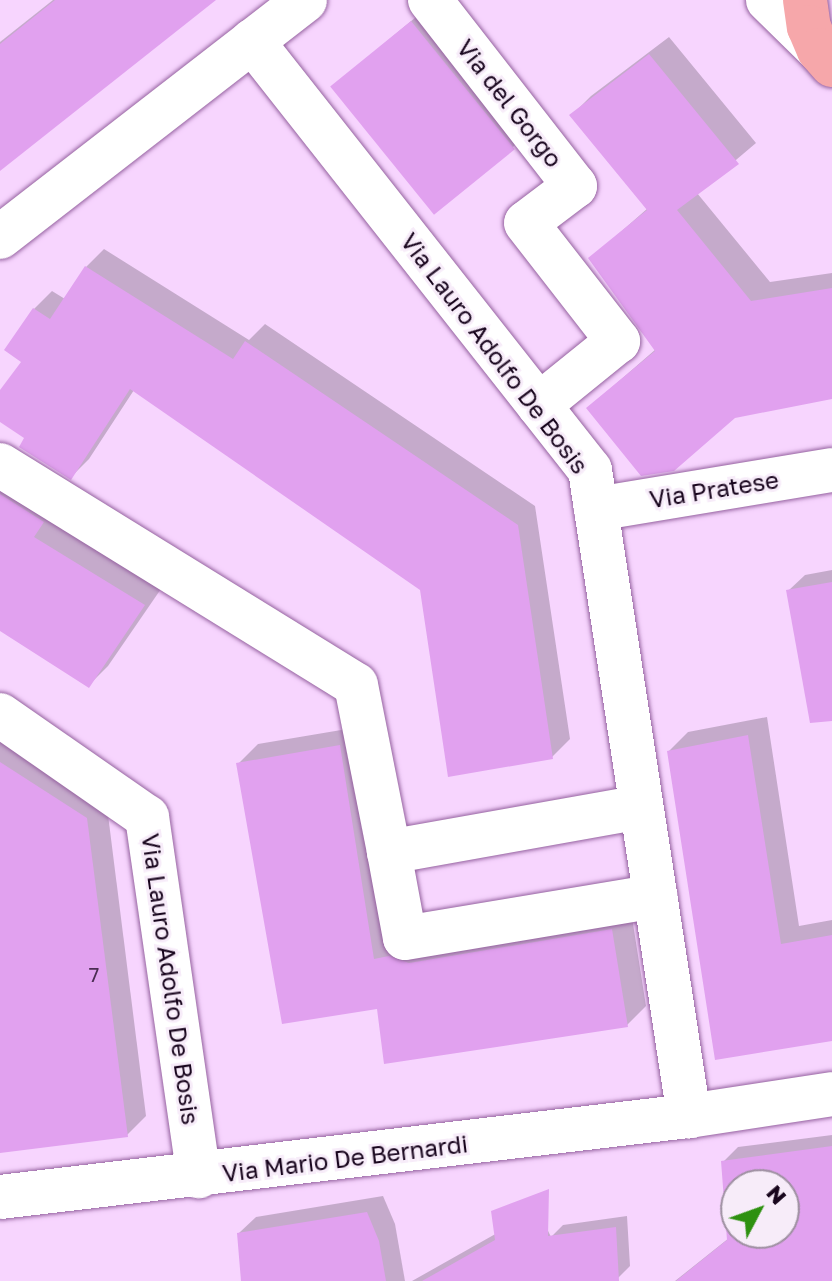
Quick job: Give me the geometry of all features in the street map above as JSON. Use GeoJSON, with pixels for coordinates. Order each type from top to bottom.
{"type":"FeatureCollection","features":[{"type":"Feature","properties":{"kind":"main road"},"geometry":{"type":"LineString","coordinates":[[805,0],[809,27],[825,58]]}},
{"type":"Feature","properties":{"kind":"street"},"geometry":{"type":"LineString","coordinates":[[0,237],[305,0]]}},
{"type":"Feature","properties":{"kind":"street","name":"Via del Gorgo"},"geometry":{"type":"LineString","coordinates":[[430,0],[575,186],[526,223],[618,341],[539,405]]}},
{"type":"Feature","properties":{"kind":"street"},"geometry":{"type":"LineString","coordinates":[[768,0],[825,58]]}},
{"type":"Feature","properties":{"kind":"street","name":"Via Lauro Adolfo De Bosis"},"geometry":{"type":"LineString","coordinates":[[252,41],[590,470],[641,807]]}},
{"type":"Feature","properties":{"kind":"street"},"geometry":{"type":"LineString","coordinates":[[0,465],[356,685],[405,938],[655,896]]}},
{"type":"Feature","properties":{"kind":"street","name":"Via Pratese"},"geometry":{"type":"LineString","coordinates":[[596,509],[832,470]]}},
{"type":"Feature","properties":{"kind":"street","name":"Via Lauro Adolfo De Bosis"},"geometry":{"type":"LineString","coordinates":[[0,715],[147,817],[199,1176]]}},
{"type":"Feature","properties":{"kind":"street"},"geometry":{"type":"LineString","coordinates":[[389,852],[641,807],[689,1116]]}},
{"type":"Feature","properties":{"kind":"street","name":"Via Mario De Bernardi"},"geometry":{"type":"LineString","coordinates":[[0,1197],[689,1116],[832,1094]]}},
{"type":"Feature","properties":{"kind":"building"},"geometry":{"type":"Polygon","coordinates":[[[55,0],[216,0],[0,171],[0,44],[55,0]]]}},
{"type":"Feature","properties":{"kind":"building"},"geometry":{"type":"Polygon","coordinates":[[[411,21],[515,149],[434,215],[330,86],[411,21]]]}},
{"type":"Feature","properties":{"kind":"building"},"geometry":{"type":"Polygon","coordinates":[[[649,54],[739,164],[677,210],[751,301],[832,288],[832,399],[735,418],[674,471],[641,476],[586,408],[655,351],[588,258],[647,210],[569,115],[649,54]]]}},
{"type":"Feature","properties":{"kind":"building"},"geometry":{"type":"Polygon","coordinates":[[[85,266],[233,359],[245,341],[518,525],[553,759],[448,777],[420,590],[130,389],[71,480],[19,447],[24,438],[0,422],[0,390],[21,362],[4,350],[33,308],[50,319],[85,266]]]}},
{"type":"Feature","properties":{"kind":"building"},"geometry":{"type":"Polygon","coordinates":[[[0,494],[44,522],[34,537],[145,605],[89,688],[0,631],[0,494]]]}},
{"type":"Feature","properties":{"kind":"building"},"geometry":{"type":"Polygon","coordinates":[[[832,582],[832,721],[810,723],[786,590],[832,582]]]}},
{"type":"Feature","properties":{"kind":"building"},"geometry":{"type":"Polygon","coordinates":[[[748,735],[781,944],[832,935],[832,1041],[715,1060],[667,751],[748,735]]]}},
{"type":"Feature","properties":{"kind":"building"},"geometry":{"type":"Polygon","coordinates":[[[340,745],[374,959],[389,956],[409,963],[612,929],[628,1027],[384,1064],[377,1009],[282,1024],[236,763],[340,745]]]}},
{"type":"Feature","properties":{"kind":"building"},"geometry":{"type":"Polygon","coordinates":[[[0,762],[87,818],[128,1137],[0,1153],[0,762]]]}},
{"type":"Feature","properties":{"kind":"building"},"geometry":{"type":"Polygon","coordinates":[[[832,1146],[832,1281],[676,1281],[720,1246],[720,1249],[800,1249],[800,1169],[722,1169],[721,1161],[832,1146]]]}},
{"type":"Feature","properties":{"kind":"building"},"geometry":{"type":"Polygon","coordinates":[[[549,1189],[548,1236],[616,1227],[619,1281],[422,1281],[495,1240],[491,1211],[549,1189]]]}},
{"type":"Feature","properties":{"kind":"building"},"geometry":{"type":"Polygon","coordinates":[[[367,1212],[379,1241],[386,1281],[241,1281],[237,1233],[367,1212]]]}}]}
